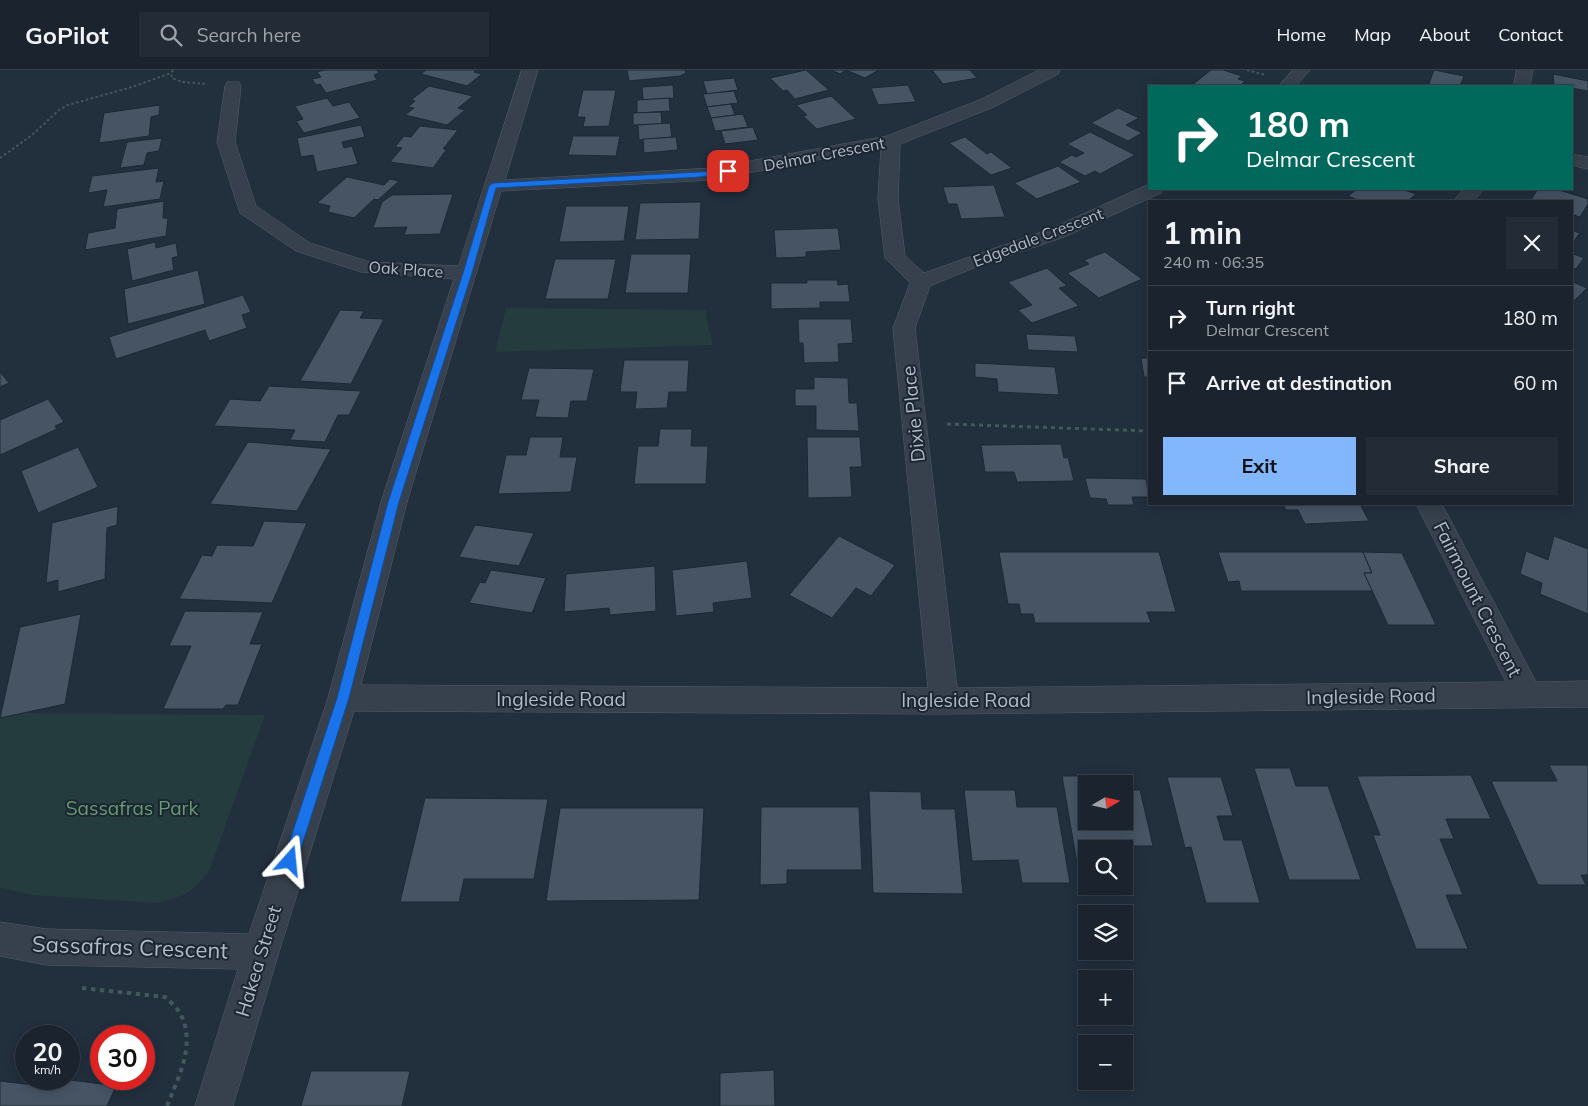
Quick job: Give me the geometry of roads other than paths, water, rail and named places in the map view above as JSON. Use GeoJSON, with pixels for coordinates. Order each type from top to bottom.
{"type":"FeatureCollection","features":[{"type":"Feature","properties":{"kind":"street","name":"Hakea Street"},"geometry":{"type":"LineString","coordinates":[[214,1106],[261,952],[343,698],[394,502],[530,70]]}},
{"type":"Feature","properties":{"kind":"street","name":"Delmar Crescent"},"geometry":{"type":"LineString","coordinates":[[493,186],[712,174],[891,142],[988,103],[1052,70]]}},
{"type":"Feature","properties":{"kind":"street"},"geometry":{"type":"LineString","coordinates":[[1288,85],[1302,70]]}},
{"type":"Feature","properties":{"kind":"street"},"geometry":{"type":"LineString","coordinates":[[1522,85],[1525,70]]}},
{"type":"Feature","properties":{"kind":"street","name":"Oak Place"},"geometry":{"type":"LineString","coordinates":[[233,86],[226,142],[246,209],[303,247],[368,268],[467,273]]}},
{"type":"Feature","properties":{"kind":"street"},"geometry":{"type":"LineString","coordinates":[[891,142],[888,199],[895,258],[921,282]]}},
{"type":"Feature","properties":{"kind":"street"},"geometry":{"type":"LineString","coordinates":[[1573,159],[1588,163]]}},
{"type":"Feature","properties":{"kind":"street","name":"Edgedale Crescent"},"geometry":{"type":"LineString","coordinates":[[921,282],[969,263],[1057,233],[1152,190]]}},
{"type":"Feature","properties":{"kind":"street"},"geometry":{"type":"LineString","coordinates":[[1465,200],[1473,190]]}},
{"type":"Feature","properties":{"kind":"street","name":"Dixie Place"},"geometry":{"type":"LineString","coordinates":[[921,282],[904,328],[944,701]]}},
{"type":"Feature","properties":{"kind":"street","name":"Fairmount Crescent"},"geometry":{"type":"LineString","coordinates":[[1430,505],[1527,694]]}},
{"type":"Feature","properties":{"kind":"street","name":"Ingleside Road"},"geometry":{"type":"LineString","coordinates":[[343,698],[944,701],[1588,694]]}},
{"type":"Feature","properties":{"kind":"street","name":"Sassafras Crescent"},"geometry":{"type":"LineString","coordinates":[[0,939],[46,948],[261,952]]}},
{"type":"Feature","properties":{"kind":"park label","name":"Sassafras Park"},"geometry":{"type":"Point","coordinates":[132,808]}}]}
